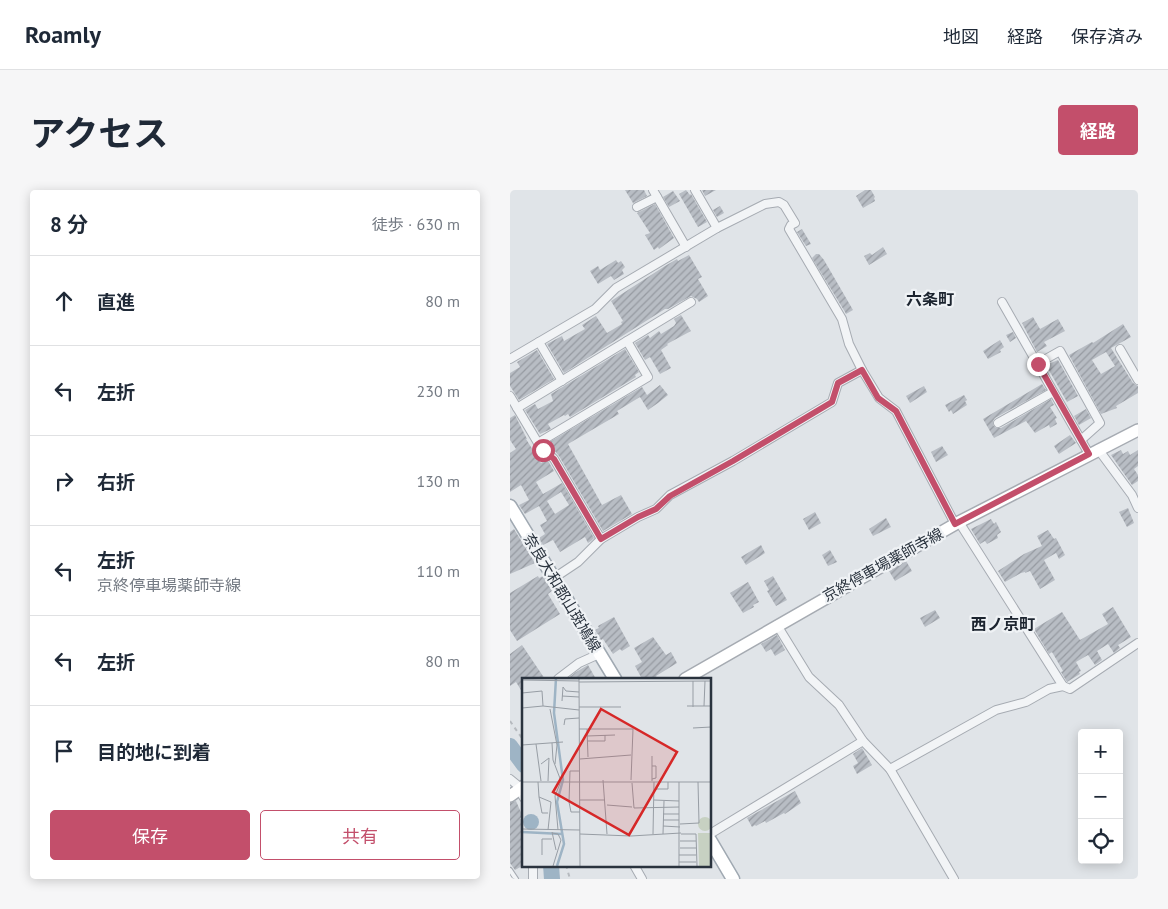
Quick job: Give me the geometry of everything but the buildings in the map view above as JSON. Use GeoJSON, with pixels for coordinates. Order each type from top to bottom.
{"type":"FeatureCollection","features":[{"type":"Feature","properties":{"kind":"main road","name":"京終停車場薬師寺線"},"geometry":{"type":"LineString","coordinates":[[687,678],[957,523],[1138,430]]}},
{"type":"Feature","properties":{"kind":"main road","name":"奈良大和郡山斑鳩線"},"geometry":{"type":"LineString","coordinates":[[510,506],[614,678]]}},
{"type":"Feature","properties":{"kind":"main road"},"geometry":{"type":"LineString","coordinates":[[510,796],[522,790]]}},
{"type":"Feature","properties":{"kind":"main road"},"geometry":{"type":"LineString","coordinates":[[711,842],[733,879]]}},
{"type":"Feature","properties":{"kind":"street"},"geometry":{"type":"LineString","coordinates":[[695,190],[718,228]]}},
{"type":"Feature","properties":{"kind":"street"},"geometry":{"type":"LineString","coordinates":[[637,207],[655,193],[686,247]]}},
{"type":"Feature","properties":{"kind":"street"},"geometry":{"type":"LineString","coordinates":[[510,359],[596,309],[616,288],[718,228],[765,204],[779,202],[784,205],[794,223],[789,229],[842,319],[849,344],[878,398],[896,411],[957,523],[1063,686],[1070,689],[1138,643]]}},
{"type":"Feature","properties":{"kind":"street"},"geometry":{"type":"LineString","coordinates":[[517,408],[691,302]]}},
{"type":"Feature","properties":{"kind":"street"},"geometry":{"type":"LineString","coordinates":[[1002,302],[1081,440],[1135,493],[1138,508]]}},
{"type":"Feature","properties":{"kind":"street"},"geometry":{"type":"LineString","coordinates":[[538,443],[648,377],[627,341]]}},
{"type":"Feature","properties":{"kind":"street"},"geometry":{"type":"LineString","coordinates":[[539,342],[562,380]]}},
{"type":"Feature","properties":{"kind":"street"},"geometry":{"type":"LineString","coordinates":[[1120,349],[1138,380]]}},
{"type":"Feature","properties":{"kind":"street"},"geometry":{"type":"LineString","coordinates":[[1038,364],[1060,351],[1100,423],[1081,440]]}},
{"type":"Feature","properties":{"kind":"street"},"geometry":{"type":"LineString","coordinates":[[554,578],[578,562],[601,539],[638,517],[656,509],[670,496],[832,402],[838,383],[862,370]]}},
{"type":"Feature","properties":{"kind":"street"},"geometry":{"type":"LineString","coordinates":[[998,423],[1053,392]]}},
{"type":"Feature","properties":{"kind":"street"},"geometry":{"type":"LineString","coordinates":[[510,396],[538,443],[554,459],[601,539]]}},
{"type":"Feature","properties":{"kind":"street"},"geometry":{"type":"LineString","coordinates":[[777,625],[809,677],[839,705],[863,741],[890,769],[954,879]]}},
{"type":"Feature","properties":{"kind":"street"},"geometry":{"type":"LineString","coordinates":[[559,678],[579,663],[599,654]]}},
{"type":"Feature","properties":{"kind":"street"},"geometry":{"type":"LineString","coordinates":[[890,769],[996,710],[1026,702],[1049,689],[1063,686]]}},
{"type":"Feature","properties":{"kind":"street"},"geometry":{"type":"LineString","coordinates":[[711,833],[863,741]]}},
{"type":"Feature","properties":{"kind":"street"},"geometry":{"type":"LineString","coordinates":[[510,779],[522,789]]}},
{"type":"Feature","properties":{"kind":"street"},"geometry":{"type":"LineString","coordinates":[[533,866],[533,879]]}},
{"type":"Feature","properties":{"kind":"street"},"geometry":{"type":"LineString","coordinates":[[635,866],[642,879]]}},
{"type":"Feature","properties":{"kind":"lane"},"geometry":{"type":"LineString","coordinates":[[510,870],[516,879]]}},
{"type":"Feature","properties":{"kind":"path"},"geometry":{"type":"LineString","coordinates":[[510,721],[522,738]]}},
{"type":"Feature","properties":{"kind":"path"},"geometry":{"type":"LineString","coordinates":[[566,866],[570,879]]}},
{"type":"Feature","properties":{"kind":"waterway"},"geometry":{"type":"LineString","coordinates":[[510,746],[522,762]]}},
{"type":"Feature","properties":{"kind":"waterway"},"geometry":{"type":"LineString","coordinates":[[551,866],[552,879]]}},
{"type":"Feature","properties":{"kind":"district","name":"六条町"},"geometry":{"type":"Point","coordinates":[930,299]}},
{"type":"Feature","properties":{"kind":"district","name":"西ノ京町"},"geometry":{"type":"Point","coordinates":[1003,624]}},
{"type":"Feature","properties":{"kind":"route"},"geometry":{"type":"LineString","coordinates":[[543,450],[554,459],[601,539],[638,517],[656,509],[670,496],[832,402],[838,383],[862,370],[878,398],[896,411],[955,524],[1089,454],[1038,364]]}}]}
